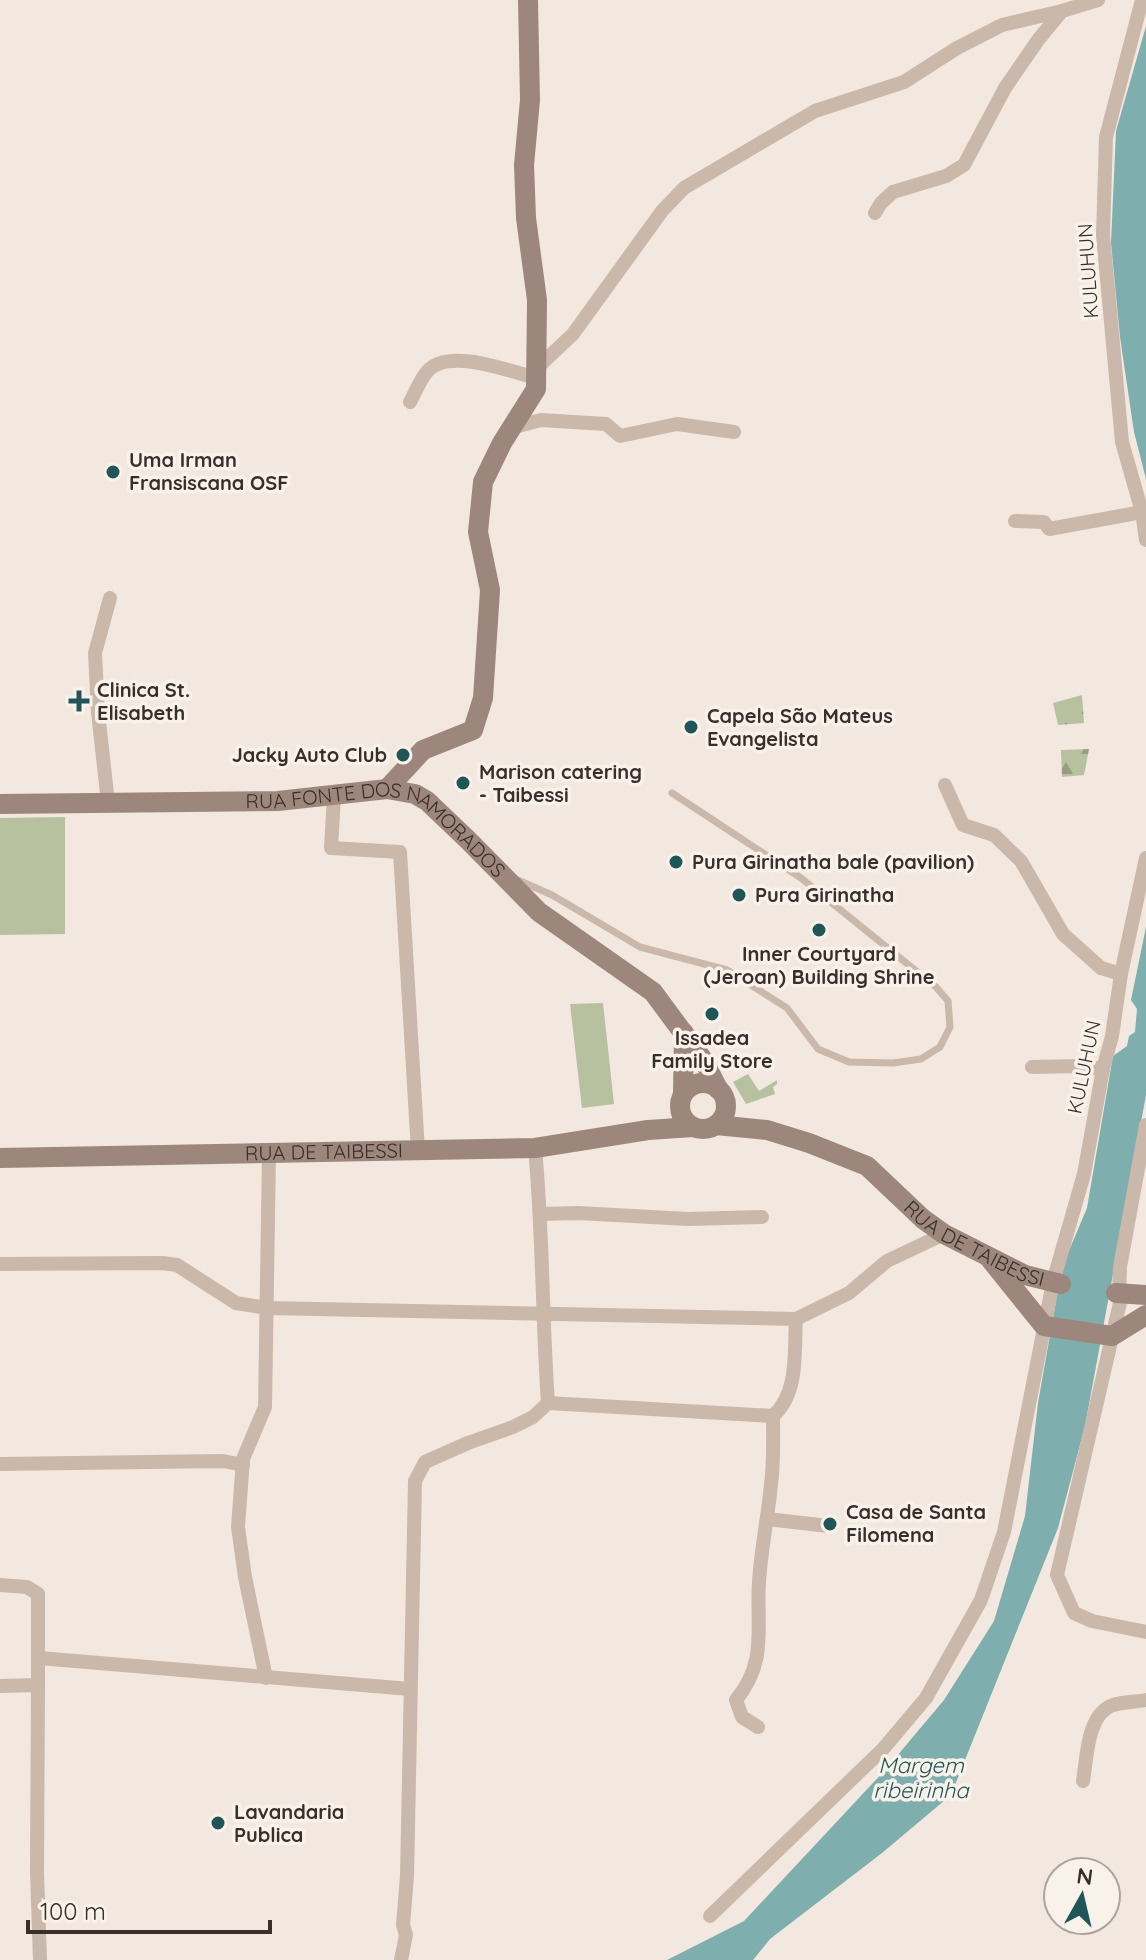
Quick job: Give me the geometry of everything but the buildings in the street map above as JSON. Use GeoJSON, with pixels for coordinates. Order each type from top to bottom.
{"type":"FeatureCollection","features":[{"type":"Feature","properties":{"kind":"street"},"geometry":{"type":"LineString","coordinates":[[387,789],[423,750],[473,730],[483,698],[490,590],[478,532],[483,482],[511,428],[536,389],[537,300],[526,218],[524,165],[530,100],[528,0]]}},
{"type":"Feature","properties":{"kind":"street"},"geometry":{"type":"LineString","coordinates":[[536,373],[573,334],[662,211],[684,188],[815,111],[904,82],[957,48],[1002,25],[1098,0]]}},
{"type":"Feature","properties":{"kind":"street","name":"KULUHUN"},"geometry":{"type":"LineString","coordinates":[[1142,0],[1106,137],[1103,235],[1122,442],[1142,512],[1146,540]]}},
{"type":"Feature","properties":{"kind":"street"},"geometry":{"type":"LineString","coordinates":[[875,213],[893,192],[946,176],[964,165],[1005,88],[1062,11]]}},
{"type":"Feature","properties":{"kind":"street"},"geometry":{"type":"LineString","coordinates":[[410,402],[427,371],[446,361],[469,361],[536,373]]}},
{"type":"Feature","properties":{"kind":"street"},"geometry":{"type":"LineString","coordinates":[[511,428],[541,420],[606,424],[620,436],[677,424],[734,432]]}},
{"type":"Feature","properties":{"kind":"street"},"geometry":{"type":"LineString","coordinates":[[1015,521],[1044,522],[1049,529],[1142,512]]}},
{"type":"Feature","properties":{"kind":"street"},"geometry":{"type":"LineString","coordinates":[[108,803],[95,653],[110,598]]}},
{"type":"Feature","properties":{"kind":"street"},"geometry":{"type":"LineString","coordinates":[[945,785],[963,825],[994,835],[1021,861],[1063,934],[1101,968],[1121,974]]}},
{"type":"Feature","properties":{"kind":"street","name":"RUA FONTE DOS NAMORADOS"},"geometry":{"type":"LineString","coordinates":[[0,804],[278,801],[387,789],[415,794],[427,801],[557,927],[653,992],[684,1033],[722,1096]]}},
{"type":"Feature","properties":{"kind":"street"},"geometry":{"type":"LineString","coordinates":[[334,796],[331,848],[400,852],[418,1151]]}},
{"type":"Feature","properties":{"kind":"street","name":"KULUHUN"},"geometry":{"type":"LineString","coordinates":[[710,1916],[883,1749],[926,1698],[981,1600],[1004,1532],[1046,1326],[1084,1174],[1146,858]]}},
{"type":"Feature","properties":{"kind":"street"},"geometry":{"type":"LineString","coordinates":[[648,1130],[681,1098],[695,1084],[711,1085],[722,1096],[725,1112],[716,1125],[708,1128],[693,1127],[682,1117],[681,1098],[684,1033]]}},
{"type":"Feature","properties":{"kind":"street"},"geometry":{"type":"LineString","coordinates":[[1032,1067],[1103,1069]]}},
{"type":"Feature","properties":{"kind":"street","name":"RUA DE TAIBESSI"},"geometry":{"type":"LineString","coordinates":[[722,1096],[767,1130]]}},
{"type":"Feature","properties":{"kind":"street","name":"RUA DE TAIBESSI"},"geometry":{"type":"LineString","coordinates":[[716,1125],[767,1130],[867,1166],[923,1219],[944,1234],[1025,1275],[1057,1283]]}},
{"type":"Feature","properties":{"kind":"street"},"geometry":{"type":"LineString","coordinates":[[1146,1125],[1120,1267],[1119,1293],[1057,1575],[1074,1613],[1092,1621],[1146,1632]]}},
{"type":"Feature","properties":{"kind":"street","name":"RUA DE TAIBESSI"},"geometry":{"type":"LineString","coordinates":[[0,1158],[535,1148],[648,1130],[693,1127]]}},
{"type":"Feature","properties":{"kind":"street"},"geometry":{"type":"LineString","coordinates":[[535,1148],[541,1214],[541,1314],[548,1403]]}},
{"type":"Feature","properties":{"kind":"street"},"geometry":{"type":"LineString","coordinates":[[266,1678],[238,1527],[243,1465],[265,1407],[269,1154]]}},
{"type":"Feature","properties":{"kind":"street"},"geometry":{"type":"LineString","coordinates":[[541,1214],[688,1219],[762,1217]]}},
{"type":"Feature","properties":{"kind":"street"},"geometry":{"type":"LineString","coordinates":[[0,1264],[177,1265],[236,1303],[267,1308],[796,1319],[849,1293],[887,1261],[944,1234]]}},
{"type":"Feature","properties":{"kind":"street"},"geometry":{"type":"LineString","coordinates":[[988,1256],[1046,1326],[1109,1335],[1146,1315]]}},
{"type":"Feature","properties":{"kind":"street"},"geometry":{"type":"LineString","coordinates":[[1119,1293],[1146,1295]]}},
{"type":"Feature","properties":{"kind":"street"},"geometry":{"type":"LineString","coordinates":[[401,1960],[406,1935],[403,1925],[407,1876],[415,1481],[425,1462],[513,1427],[533,1417],[548,1403],[773,1416],[784,1407],[791,1391],[796,1319]]}},
{"type":"Feature","properties":{"kind":"street"},"geometry":{"type":"LineString","coordinates":[[758,1727],[742,1717],[736,1700],[748,1685],[756,1664],[759,1585],[772,1481],[773,1416]]}},
{"type":"Feature","properties":{"kind":"street"},"geometry":{"type":"LineString","coordinates":[[0,1464],[223,1461],[243,1465]]}},
{"type":"Feature","properties":{"kind":"street"},"geometry":{"type":"LineString","coordinates":[[767,1519],[829,1526]]}},
{"type":"Feature","properties":{"kind":"street"},"geometry":{"type":"LineString","coordinates":[[0,1585],[27,1587],[38,1594],[37,1872],[40,1960]]}},
{"type":"Feature","properties":{"kind":"street"},"geometry":{"type":"LineString","coordinates":[[39,1658],[410,1689]]}},
{"type":"Feature","properties":{"kind":"street"},"geometry":{"type":"LineString","coordinates":[[0,1686],[38,1685]]}},
{"type":"Feature","properties":{"kind":"street"},"geometry":{"type":"LineString","coordinates":[[1083,1781],[1098,1715],[1112,1706],[1146,1700]]}},
{"type":"Feature","properties":{"kind":"lane"},"geometry":{"type":"LineString","coordinates":[[502,873],[552,895],[640,947],[727,970],[787,1008],[818,1049],[849,1062],[893,1063],[921,1059],[940,1047],[950,1027],[948,1001],[936,987],[801,878],[672,793]]}},
{"type":"Feature","properties":{"kind":"green space"},"geometry":{"type":"Polygon","coordinates":[[[1082,695],[1084,723],[1058,725],[1053,703],[1082,695]]]}},
{"type":"Feature","properties":{"kind":"green space"},"geometry":{"type":"Polygon","coordinates":[[[1089,749],[1084,775],[1062,777],[1061,750],[1089,749]]]}},
{"type":"Feature","properties":{"kind":"green space"},"geometry":{"type":"Polygon","coordinates":[[[65,817],[65,934],[0,935],[0,818],[65,817]]]}},
{"type":"Feature","properties":{"kind":"green space"},"geometry":{"type":"Polygon","coordinates":[[[603,1003],[614,1104],[582,1108],[570,1004],[603,1003]]]}},
{"type":"Feature","properties":{"kind":"green space"},"geometry":{"type":"Polygon","coordinates":[[[748,1074],[759,1091],[777,1080],[773,1087],[775,1094],[746,1104],[733,1082],[748,1074]]]}},
{"type":"Feature","properties":{"kind":"water"},"geometry":{"type":"Polygon","coordinates":[[[1146,26],[1146,479],[1134,432],[1120,337],[1111,243],[1116,131],[1146,26]]]}},
{"type":"Feature","properties":{"kind":"water","name":"Margem ribeirinha"},"geometry":{"type":"Polygon","coordinates":[[[1146,927],[1146,1095],[1085,1426],[1058,1528],[951,1795],[882,1853],[770,1939],[753,1960],[667,1960],[744,1921],[886,1769],[944,1700],[994,1621],[1025,1516],[1038,1403],[1062,1267],[1087,1208],[1113,1056],[1127,1046],[1129,1036],[1135,1032],[1137,1009],[1131,1000],[1146,927]]]}},
{"type":"Feature","properties":{"kind":"place","name":"Uma Irman Fransiscana OSF"},"geometry":{"type":"Point","coordinates":[113,472]}},
{"type":"Feature","properties":{"kind":"place","name":"Clinica St. Elisabeth"},"geometry":{"type":"Point","coordinates":[79,701]}},
{"type":"Feature","properties":{"kind":"place","name":"Capela São Mateus Evangelista"},"geometry":{"type":"Point","coordinates":[691,727]}},
{"type":"Feature","properties":{"kind":"place","name":"Jacky Auto Club"},"geometry":{"type":"Point","coordinates":[403,755]}},
{"type":"Feature","properties":{"kind":"place","name":"Marison catering - Taibessi"},"geometry":{"type":"Point","coordinates":[463,783]}},
{"type":"Feature","properties":{"kind":"place","name":"Pura Girinatha bale (pavilion)"},"geometry":{"type":"Point","coordinates":[676,862]}},
{"type":"Feature","properties":{"kind":"place","name":"Pura Girinatha"},"geometry":{"type":"Point","coordinates":[739,895]}},
{"type":"Feature","properties":{"kind":"place","name":"Inner Courtyard (Jeroan) Building Shrine"},"geometry":{"type":"Point","coordinates":[819,930]}},
{"type":"Feature","properties":{"kind":"place","name":"Issadea Family Store"},"geometry":{"type":"Point","coordinates":[712,1014]}},
{"type":"Feature","properties":{"kind":"place","name":"Casa de Santa Filomena"},"geometry":{"type":"Point","coordinates":[830,1524]}},
{"type":"Feature","properties":{"kind":"place","name":"Lavandaria Publica"},"geometry":{"type":"Point","coordinates":[218,1823]}}]}
